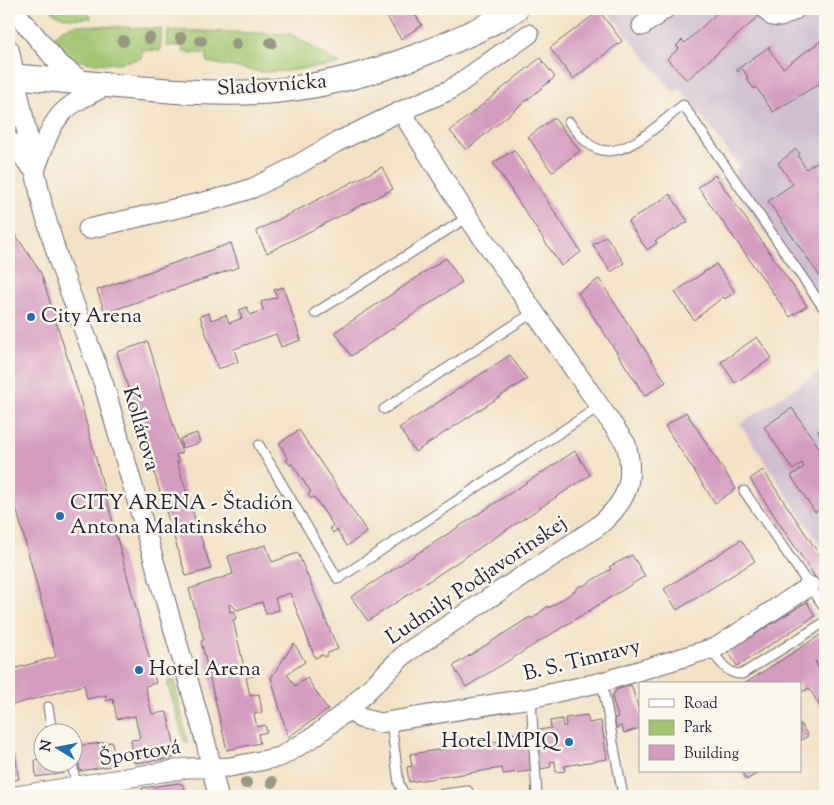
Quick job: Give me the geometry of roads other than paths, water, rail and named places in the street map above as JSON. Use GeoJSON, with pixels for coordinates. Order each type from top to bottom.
{"type":"FeatureCollection","features":[{"type":"Feature","properties":{"kind":"street"},"geometry":{"type":"LineString","coordinates":[[14,9],[58,63],[83,82]]}},
{"type":"Feature","properties":{"kind":"street","name":"Sladovnícka"},"geometry":{"type":"LineString","coordinates":[[11,76],[109,85],[237,92],[273,91],[336,82],[388,67],[432,50],[498,20],[516,9]]}},
{"type":"Feature","properties":{"kind":"street"},"geometry":{"type":"LineString","coordinates":[[642,26],[665,9]]}},
{"type":"Feature","properties":{"kind":"street"},"geometry":{"type":"LineString","coordinates":[[766,9],[772,16],[781,17],[796,9]]}},
{"type":"Feature","properties":{"kind":"street"},"geometry":{"type":"LineString","coordinates":[[88,229],[225,197],[253,188],[294,168],[335,143],[450,90],[529,34]]}},
{"type":"Feature","properties":{"kind":"street","name":"Kollárova"},"geometry":{"type":"LineString","coordinates":[[9,49],[11,76],[60,265],[106,393],[212,768],[218,796]]}},
{"type":"Feature","properties":{"kind":"street"},"geometry":{"type":"LineString","coordinates":[[9,140],[35,171],[57,116],[78,99],[109,85]]}},
{"type":"Feature","properties":{"kind":"street","name":"Ľudmily Podjavorinskej"},"geometry":{"type":"LineString","coordinates":[[212,768],[257,763],[280,757],[315,736],[350,708],[406,653],[597,527],[613,514],[628,488],[630,458],[626,444],[468,217],[401,111]]}},
{"type":"Feature","properties":{"kind":"street","name":"B. S. Timravy"},"geometry":{"type":"LineString","coordinates":[[350,708],[360,718],[380,723],[391,722],[531,698],[602,682],[710,650],[731,640],[810,586]]}},
{"type":"Feature","properties":{"kind":"street","name":"Športová"},"geometry":{"type":"LineString","coordinates":[[16,796],[54,793],[76,787],[187,768],[212,768]]}},
{"type":"Feature","properties":{"kind":"lane"},"geometry":{"type":"LineString","coordinates":[[569,122],[586,141],[600,150],[615,151],[630,146],[683,105],[825,310]]}},
{"type":"Feature","properties":{"kind":"lane"},"geometry":{"type":"LineString","coordinates":[[315,313],[468,217]]}},
{"type":"Feature","properties":{"kind":"lane"},"geometry":{"type":"LineString","coordinates":[[384,409],[534,312]]}},
{"type":"Feature","properties":{"kind":"lane"},"geometry":{"type":"LineString","coordinates":[[259,445],[338,579],[600,406]]}},
{"type":"Feature","properties":{"kind":"lane"},"geometry":{"type":"LineString","coordinates":[[744,491],[825,608]]}},
{"type":"Feature","properties":{"kind":"lane"},"geometry":{"type":"LineString","coordinates":[[710,650],[728,670],[735,675],[742,674],[825,622]]}},
{"type":"Feature","properties":{"kind":"lane"},"geometry":{"type":"LineString","coordinates":[[602,682],[623,796]]}},
{"type":"Feature","properties":{"kind":"lane"},"geometry":{"type":"LineString","coordinates":[[531,698],[537,796]]}},
{"type":"Feature","properties":{"kind":"lane"},"geometry":{"type":"LineString","coordinates":[[48,707],[50,722]]}},
{"type":"Feature","properties":{"kind":"lane"},"geometry":{"type":"LineString","coordinates":[[391,722],[399,784],[403,792],[409,796]]}},
{"type":"Feature","properties":{"kind":"lane"},"geometry":{"type":"LineString","coordinates":[[74,772],[76,787]]}},
{"type":"Feature","properties":{"kind":"lane"},"geometry":{"type":"LineString","coordinates":[[428,796],[468,791]]}},
{"type":"Feature","properties":{"kind":"place","name":"City Arena"},"geometry":{"type":"Point","coordinates":[31,317]}},
{"type":"Feature","properties":{"kind":"place","name":"CITY ARENA - Štadión Antona Malatinského"},"geometry":{"type":"Point","coordinates":[60,516]}},
{"type":"Feature","properties":{"kind":"place","name":"Hotel Arena"},"geometry":{"type":"Point","coordinates":[139,670]}},
{"type":"Feature","properties":{"kind":"place","name":"Hotel IMPIQ"},"geometry":{"type":"Point","coordinates":[569,742]}}]}
